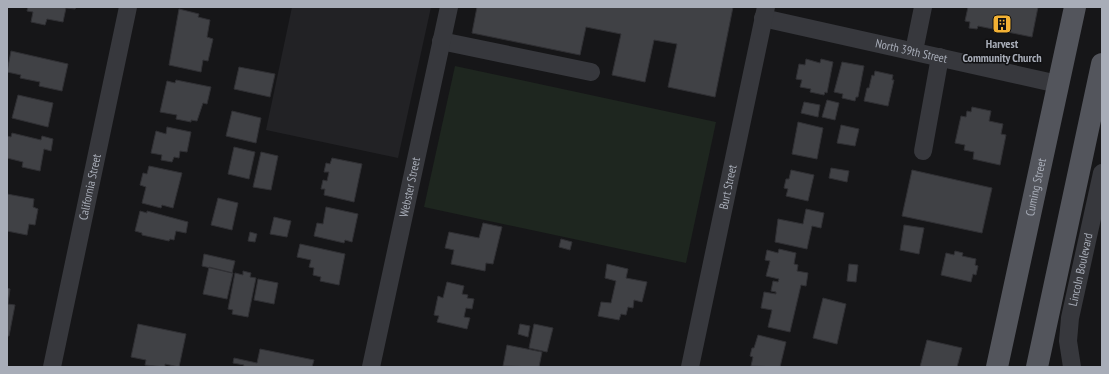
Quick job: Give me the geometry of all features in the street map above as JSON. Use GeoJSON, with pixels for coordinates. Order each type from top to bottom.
{"type":"FeatureCollection","features":[{"type":"Feature","properties":{"kind":"main road","name":"Cuming Street"},"geometry":{"type":"LineString","coordinates":[[997,367],[1074,7]]}},
{"type":"Feature","properties":{"kind":"main road"},"geometry":{"type":"LineString","coordinates":[[1037,367],[1099,97],[1102,64]]}},
{"type":"Feature","properties":{"kind":"street","name":"California Street"},"geometry":{"type":"LineString","coordinates":[[52,367],[128,7]]}},
{"type":"Feature","properties":{"kind":"street","name":"Webster Street"},"geometry":{"type":"LineString","coordinates":[[371,367],[449,7]]}},
{"type":"Feature","properties":{"kind":"street"},"geometry":{"type":"LineString","coordinates":[[914,51],[923,7]]}},
{"type":"Feature","properties":{"kind":"street","name":"North 39th Street"},"geometry":{"type":"LineString","coordinates":[[765,12],[914,51],[1058,84]]}},
{"type":"Feature","properties":{"kind":"street","name":"Burt Street"},"geometry":{"type":"LineString","coordinates":[[690,367],[765,12]]}},
{"type":"Feature","properties":{"kind":"street"},"geometry":{"type":"LineString","coordinates":[[442,41],[591,72]]}},
{"type":"Feature","properties":{"kind":"street"},"geometry":{"type":"LineString","coordinates":[[923,151],[940,57]]}},
{"type":"Feature","properties":{"kind":"street","name":"Lincoln Boulevard"},"geometry":{"type":"LineString","coordinates":[[1072,367],[1068,341],[1070,318],[1102,173]]}},
{"type":"Feature","properties":{"kind":"shaded area"},"geometry":{"type":"Polygon","coordinates":[[[292,7],[431,7],[398,158],[266,130],[292,7]]]}},
{"type":"Feature","properties":{"kind":"shaded area"},"geometry":{"type":"Polygon","coordinates":[[[455,66],[716,122],[686,263],[424,207],[455,66]]]}},
{"type":"Feature","properties":{"kind":"building"},"geometry":{"type":"Polygon","coordinates":[[[28,7],[76,7],[75,9],[66,8],[63,22],[47,19],[45,25],[31,22],[33,12],[27,11],[28,7]]]}},
{"type":"Feature","properties":{"kind":"building"},"geometry":{"type":"Polygon","coordinates":[[[477,7],[733,7],[715,97],[668,87],[677,44],[654,40],[645,82],[612,75],[621,34],[586,27],[580,55],[472,33],[477,7]]]}},
{"type":"Feature","properties":{"kind":"building","name":"Harvest Community Church"},"geometry":{"type":"Polygon","coordinates":[[[968,7],[1038,7],[1032,37],[978,26],[977,29],[969,28],[970,22],[965,21],[968,7]]]}},
{"type":"Feature","properties":{"kind":"building"},"geometry":{"type":"Polygon","coordinates":[[[179,9],[199,14],[198,17],[210,20],[207,37],[213,39],[208,61],[203,60],[201,72],[169,65],[179,9]]]}},
{"type":"Feature","properties":{"kind":"building"},"geometry":{"type":"Polygon","coordinates":[[[11,51],[68,64],[62,91],[39,86],[40,82],[20,78],[21,75],[7,72],[11,51]]]}},
{"type":"Feature","properties":{"kind":"building"},"geometry":{"type":"Polygon","coordinates":[[[806,59],[820,63],[821,59],[833,62],[827,93],[825,92],[824,95],[810,92],[811,89],[800,87],[802,80],[796,79],[799,64],[805,65],[806,59]]]}},
{"type":"Feature","properties":{"kind":"building"},"geometry":{"type":"Polygon","coordinates":[[[842,62],[864,66],[858,97],[856,97],[855,101],[842,98],[843,94],[834,92],[842,62]]]}},
{"type":"Feature","properties":{"kind":"building"},"geometry":{"type":"Polygon","coordinates":[[[239,67],[275,74],[270,97],[234,89],[239,67]]]}},
{"type":"Feature","properties":{"kind":"building"},"geometry":{"type":"Polygon","coordinates":[[[875,71],[893,75],[892,80],[894,80],[888,106],[864,101],[867,88],[869,88],[872,75],[874,76],[875,71]]]}},
{"type":"Feature","properties":{"kind":"building"},"geometry":{"type":"Polygon","coordinates":[[[176,80],[211,87],[207,104],[203,103],[197,121],[191,120],[191,122],[176,119],[177,115],[160,112],[167,81],[175,83],[176,80]]]}},
{"type":"Feature","properties":{"kind":"building"},"geometry":{"type":"Polygon","coordinates":[[[18,95],[53,103],[48,127],[12,118],[18,95]]]}},
{"type":"Feature","properties":{"kind":"building"},"geometry":{"type":"Polygon","coordinates":[[[827,100],[839,103],[835,120],[822,117],[827,100]]]}},
{"type":"Feature","properties":{"kind":"building"},"geometry":{"type":"Polygon","coordinates":[[[804,102],[820,105],[818,117],[801,113],[804,102]]]}},
{"type":"Feature","properties":{"kind":"building"},"geometry":{"type":"Polygon","coordinates":[[[972,107],[991,111],[989,121],[1003,124],[1001,134],[1006,135],[1000,165],[973,159],[974,152],[964,150],[965,145],[955,143],[961,116],[966,117],[967,111],[971,112],[972,107]]]}},
{"type":"Feature","properties":{"kind":"building"},"geometry":{"type":"Polygon","coordinates":[[[232,111],[261,118],[256,143],[226,136],[232,111]]]}},
{"type":"Feature","properties":{"kind":"building"},"geometry":{"type":"Polygon","coordinates":[[[798,122],[823,128],[817,159],[792,154],[798,122]]]}},
{"type":"Feature","properties":{"kind":"building"},"geometry":{"type":"Polygon","coordinates":[[[841,125],[859,129],[855,146],[837,143],[841,125]]]}},
{"type":"Feature","properties":{"kind":"building"},"geometry":{"type":"Polygon","coordinates":[[[167,127],[191,132],[187,152],[180,151],[179,158],[174,157],[172,162],[161,160],[162,155],[151,153],[156,131],[166,134],[167,127]]]}},
{"type":"Feature","properties":{"kind":"building"},"geometry":{"type":"Polygon","coordinates":[[[12,133],[41,140],[42,136],[53,139],[51,151],[44,149],[40,171],[22,167],[23,162],[7,158],[7,136],[11,137],[12,133]]]}},
{"type":"Feature","properties":{"kind":"building"},"geometry":{"type":"Polygon","coordinates":[[[234,147],[255,152],[249,179],[228,174],[234,147]]]}},
{"type":"Feature","properties":{"kind":"building"},"geometry":{"type":"Polygon","coordinates":[[[261,152],[278,156],[271,190],[253,187],[261,152]]]}},
{"type":"Feature","properties":{"kind":"building"},"geometry":{"type":"Polygon","coordinates":[[[332,158],[362,164],[354,202],[324,195],[325,189],[321,189],[323,180],[327,181],[329,172],[324,172],[326,163],[330,164],[332,158]]]}},
{"type":"Feature","properties":{"kind":"building"},"geometry":{"type":"Polygon","coordinates":[[[149,166],[182,173],[173,208],[162,205],[161,208],[142,203],[146,187],[140,185],[143,173],[147,174],[149,166]]]}},
{"type":"Feature","properties":{"kind":"building"},"geometry":{"type":"Polygon","coordinates":[[[831,168],[849,171],[847,182],[829,178],[831,168]]]}},
{"type":"Feature","properties":{"kind":"building"},"geometry":{"type":"Polygon","coordinates":[[[791,170],[814,175],[808,201],[786,196],[788,189],[784,188],[786,179],[789,179],[791,170]]]}},
{"type":"Feature","properties":{"kind":"building"},"geometry":{"type":"Polygon","coordinates":[[[912,170],[992,188],[982,233],[902,216],[912,170]]]}},
{"type":"Feature","properties":{"kind":"building"},"geometry":{"type":"Polygon","coordinates":[[[7,194],[34,199],[33,207],[38,209],[35,225],[29,224],[27,235],[7,231],[7,194]]]}},
{"type":"Feature","properties":{"kind":"building"},"geometry":{"type":"Polygon","coordinates":[[[218,198],[238,203],[232,230],[211,225],[218,198]]]}},
{"type":"Feature","properties":{"kind":"building"},"geometry":{"type":"Polygon","coordinates":[[[326,207],[358,214],[352,242],[345,240],[344,243],[314,236],[317,223],[323,224],[326,207]]]}},
{"type":"Feature","properties":{"kind":"building"},"geometry":{"type":"Polygon","coordinates":[[[806,209],[824,213],[821,228],[812,226],[807,249],[775,242],[778,219],[803,224],[806,209]]]}},
{"type":"Feature","properties":{"kind":"building"},"geometry":{"type":"Polygon","coordinates":[[[140,211],[147,213],[147,211],[188,222],[186,233],[176,231],[174,240],[170,239],[169,241],[142,235],[142,233],[135,231],[140,211]]]}},
{"type":"Feature","properties":{"kind":"building"},"geometry":{"type":"Polygon","coordinates":[[[274,217],[291,221],[287,237],[270,234],[274,217]]]}},
{"type":"Feature","properties":{"kind":"building"},"geometry":{"type":"Polygon","coordinates":[[[483,223],[502,227],[493,264],[486,263],[485,271],[451,264],[454,250],[445,248],[449,232],[479,238],[483,223]]]}},
{"type":"Feature","properties":{"kind":"building"},"geometry":{"type":"Polygon","coordinates":[[[904,225],[924,228],[919,254],[900,250],[904,225]]]}},
{"type":"Feature","properties":{"kind":"building"},"geometry":{"type":"Polygon","coordinates":[[[250,232],[257,234],[255,242],[248,241],[250,232]]]}},
{"type":"Feature","properties":{"kind":"building"},"geometry":{"type":"Polygon","coordinates":[[[561,239],[572,242],[570,250],[559,247],[561,239]]]}},
{"type":"Feature","properties":{"kind":"building"},"geometry":{"type":"Polygon","coordinates":[[[300,244],[345,254],[339,285],[320,281],[321,277],[313,275],[314,268],[309,267],[311,260],[297,257],[300,244]]]}},
{"type":"Feature","properties":{"kind":"building"},"geometry":{"type":"Polygon","coordinates":[[[779,249],[796,253],[794,264],[798,265],[797,271],[808,273],[806,286],[801,285],[790,332],[768,327],[772,310],[761,308],[764,292],[776,294],[776,292],[771,291],[773,281],[778,282],[779,279],[766,276],[770,261],[765,260],[767,250],[778,253],[779,249]]]}},
{"type":"Feature","properties":{"kind":"building"},"geometry":{"type":"Polygon","coordinates":[[[955,251],[963,253],[962,256],[976,259],[975,265],[978,266],[976,275],[973,274],[971,282],[941,275],[946,253],[954,255],[955,251]]]}},
{"type":"Feature","properties":{"kind":"building"},"geometry":{"type":"Polygon","coordinates":[[[204,254],[235,261],[232,273],[202,266],[204,254]]]}},
{"type":"Feature","properties":{"kind":"building"},"geometry":{"type":"Polygon","coordinates":[[[607,264],[628,269],[626,278],[647,282],[642,302],[634,300],[633,308],[628,307],[626,315],[621,314],[619,320],[598,316],[601,302],[611,303],[616,281],[605,278],[607,264]]]}},
{"type":"Feature","properties":{"kind":"building"},"geometry":{"type":"Polygon","coordinates":[[[849,264],[858,265],[856,282],[847,281],[849,264]]]}},
{"type":"Feature","properties":{"kind":"building"},"geometry":{"type":"Polygon","coordinates":[[[209,267],[233,273],[227,299],[203,294],[209,267]]]}},
{"type":"Feature","properties":{"kind":"building"},"geometry":{"type":"Polygon","coordinates":[[[243,271],[251,273],[250,277],[256,278],[248,317],[232,314],[233,310],[228,309],[235,273],[243,275],[243,271]]]}},
{"type":"Feature","properties":{"kind":"building"},"geometry":{"type":"Polygon","coordinates":[[[258,279],[278,283],[274,304],[254,300],[258,279]]]}},
{"type":"Feature","properties":{"kind":"building"},"geometry":{"type":"Polygon","coordinates":[[[447,282],[464,286],[462,294],[468,295],[467,298],[474,299],[472,309],[466,308],[464,317],[470,318],[467,329],[437,322],[439,316],[434,315],[438,296],[443,298],[447,282]]]}},
{"type":"Feature","properties":{"kind":"building"},"geometry":{"type":"Polygon","coordinates":[[[7,288],[10,289],[8,304],[15,305],[9,336],[7,336],[7,288]]]}},
{"type":"Feature","properties":{"kind":"building"},"geometry":{"type":"Polygon","coordinates":[[[823,298],[846,304],[837,344],[813,338],[823,298]]]}},
{"type":"Feature","properties":{"kind":"building"},"geometry":{"type":"Polygon","coordinates":[[[138,324],[186,334],[179,367],[165,364],[165,367],[145,365],[146,360],[131,357],[138,324]]]}},
{"type":"Feature","properties":{"kind":"building"},"geometry":{"type":"Polygon","coordinates":[[[520,324],[530,326],[528,337],[518,334],[520,324]]]}},
{"type":"Feature","properties":{"kind":"building"},"geometry":{"type":"Polygon","coordinates":[[[534,324],[553,328],[547,352],[529,348],[534,324]]]}},
{"type":"Feature","properties":{"kind":"building"},"geometry":{"type":"Polygon","coordinates":[[[758,335],[786,342],[780,367],[751,366],[753,357],[750,356],[758,335]]]}},
{"type":"Feature","properties":{"kind":"building"},"geometry":{"type":"Polygon","coordinates":[[[927,340],[962,348],[957,367],[920,367],[927,340]]]}},
{"type":"Feature","properties":{"kind":"building"},"geometry":{"type":"Polygon","coordinates":[[[507,345],[542,352],[539,367],[503,366],[507,345]]]}},
{"type":"Feature","properties":{"kind":"building"},"geometry":{"type":"Polygon","coordinates":[[[260,349],[314,360],[312,367],[243,367],[244,365],[233,363],[234,358],[257,363],[260,349]]]}},
{"type":"Feature","properties":{"kind":"place","name":"Harvest Community Church"},"geometry":{"type":"Point","coordinates":[1002,24]}}]}
